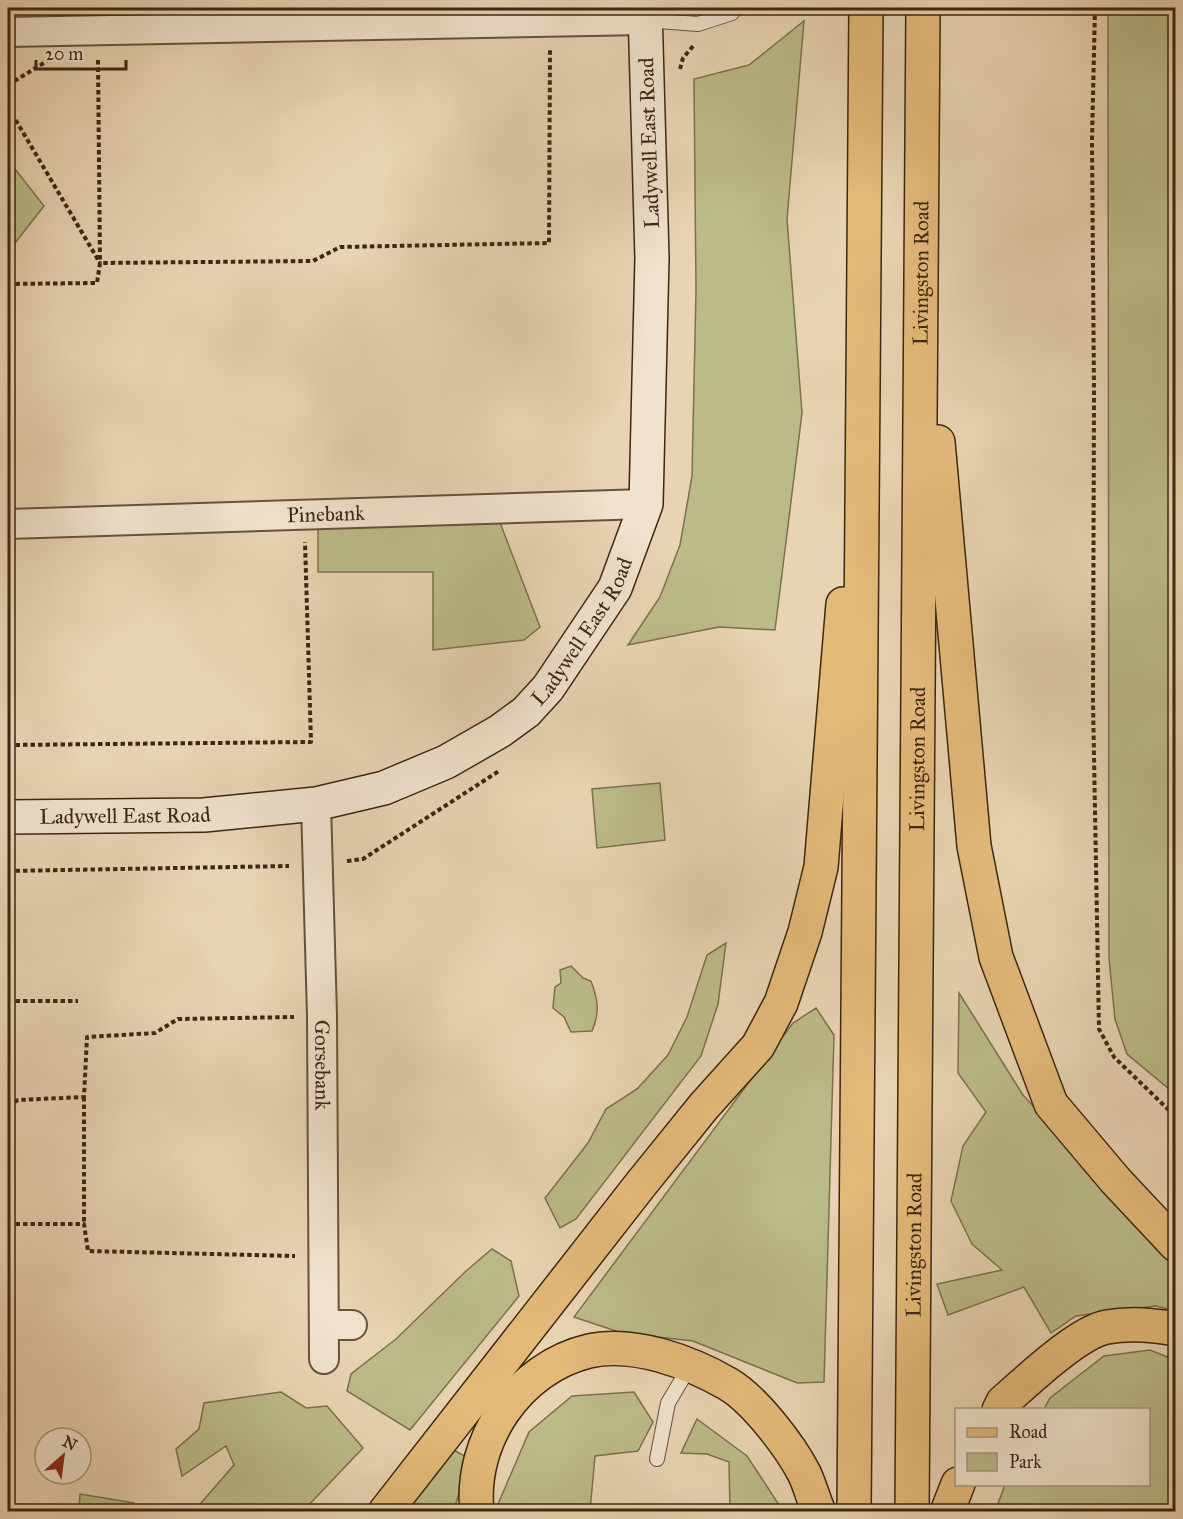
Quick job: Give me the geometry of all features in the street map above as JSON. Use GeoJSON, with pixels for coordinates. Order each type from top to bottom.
{"type":"FeatureCollection","features":[{"type":"Feature","properties":{"kind":"main road"},"geometry":{"type":"LineString","coordinates":[[854,1512],[866,8]]}},
{"type":"Feature","properties":{"kind":"main road","name":"Livingston Road"},"geometry":{"type":"LineString","coordinates":[[912,1512],[923,8]]}},
{"type":"Feature","properties":{"kind":"main road"},"geometry":{"type":"LineString","coordinates":[[920,316],[933,396],[943,485],[956,660],[974,846],[996,957],[1051,1104],[1116,1181],[1176,1245]]}},
{"type":"Feature","properties":{"kind":"main road"},"geometry":{"type":"LineString","coordinates":[[386,1512],[641,1184],[758,1046],[781,1003],[805,932],[821,867],[862,381]]}},
{"type":"Feature","properties":{"kind":"main road"},"geometry":{"type":"LineString","coordinates":[[1000,1408],[1003,1402],[1060,1352],[1105,1327],[1157,1326],[1176,1329]]}},
{"type":"Feature","properties":{"kind":"main road"},"geometry":{"type":"LineString","coordinates":[[477,1512],[475,1490],[481,1453],[496,1420],[519,1392],[562,1361],[590,1351],[623,1349],[658,1355],[690,1366],[729,1385],[759,1411],[804,1473],[819,1512]]}},
{"type":"Feature","properties":{"kind":"main road"},"geometry":{"type":"LineString","coordinates":[[947,1512],[958,1486]]}},
{"type":"Feature","properties":{"kind":"street"},"geometry":{"type":"LineString","coordinates":[[8,32],[550,22],[645,14]]}},
{"type":"Feature","properties":{"kind":"street","name":"Ladywell East Road"},"geometry":{"type":"LineString","coordinates":[[8,817],[204,814],[316,804],[384,788],[446,762],[500,731],[526,712],[548,688],[615,588],[646,504],[652,258],[645,14]]}},
{"type":"Feature","properties":{"kind":"street","name":"Pinebank"},"geometry":{"type":"LineString","coordinates":[[8,524],[646,504]]}},
{"type":"Feature","properties":{"kind":"street","name":"Gorsebank"},"geometry":{"type":"LineString","coordinates":[[316,804],[322,1017],[324,1257],[338,1325],[324,1359]]}},
{"type":"Feature","properties":{"kind":"lane"},"geometry":{"type":"LineString","coordinates":[[645,14],[698,24],[732,14],[735,8]]}},
{"type":"Feature","properties":{"kind":"lane"},"geometry":{"type":"LineString","coordinates":[[657,1460],[668,1403],[690,1366]]}},
{"type":"Feature","properties":{"kind":"path"},"geometry":{"type":"LineString","coordinates":[[1095,8],[1092,141],[1095,392],[1093,700],[1099,1029],[1114,1058],[1176,1117]]}},
{"type":"Feature","properties":{"kind":"path"},"geometry":{"type":"LineString","coordinates":[[678,78],[683,58],[693,45],[716,41],[728,35],[720,17]]}},
{"type":"Feature","properties":{"kind":"path"},"geometry":{"type":"LineString","coordinates":[[100,263],[313,261],[340,247],[549,243],[550,22]]}},
{"type":"Feature","properties":{"kind":"path"},"geometry":{"type":"LineString","coordinates":[[8,284],[98,283],[100,263],[98,30]]}},
{"type":"Feature","properties":{"kind":"path"},"geometry":{"type":"LineString","coordinates":[[8,85],[58,55]]}},
{"type":"Feature","properties":{"kind":"path"},"geometry":{"type":"LineString","coordinates":[[8,107],[100,263]]}},
{"type":"Feature","properties":{"kind":"path"},"geometry":{"type":"LineString","coordinates":[[8,745],[310,742],[304,515]]}},
{"type":"Feature","properties":{"kind":"path"},"geometry":{"type":"LineString","coordinates":[[8,871],[318,865],[363,859],[506,766]]}},
{"type":"Feature","properties":{"kind":"path"},"geometry":{"type":"LineString","coordinates":[[8,1001],[78,1001]]}},
{"type":"Feature","properties":{"kind":"path"},"geometry":{"type":"LineString","coordinates":[[322,1017],[178,1018],[155,1033],[87,1037],[84,1097],[84,1224],[88,1251],[324,1257]]}},
{"type":"Feature","properties":{"kind":"path"},"geometry":{"type":"LineString","coordinates":[[8,1106],[18,1100],[84,1097]]}},
{"type":"Feature","properties":{"kind":"path"},"geometry":{"type":"LineString","coordinates":[[8,1224],[84,1224]]}},
{"type":"Feature","properties":{"kind":"green space"},"geometry":{"type":"Polygon","coordinates":[[[1108,8],[1175,8],[1173,1040],[1175,1094],[1127,1054],[1115,1019],[1109,959],[1108,8]]]}},
{"type":"Feature","properties":{"kind":"green space"},"geometry":{"type":"Polygon","coordinates":[[[804,21],[787,219],[802,413],[775,630],[719,627],[628,645],[660,597],[680,545],[692,476],[696,290],[694,79],[749,65],[804,21]]]}},
{"type":"Feature","properties":{"kind":"green space"},"geometry":{"type":"Polygon","coordinates":[[[8,160],[44,206],[8,252],[8,160]]]}},
{"type":"Feature","properties":{"kind":"green space"},"geometry":{"type":"Polygon","coordinates":[[[499,520],[540,627],[524,640],[433,650],[433,572],[318,572],[318,527],[499,520]]]}},
{"type":"Feature","properties":{"kind":"green space"},"geometry":{"type":"Polygon","coordinates":[[[660,783],[665,840],[597,848],[592,789],[660,783]]]}},
{"type":"Feature","properties":{"kind":"green space"},"geometry":{"type":"Polygon","coordinates":[[[726,943],[718,1004],[701,1056],[576,1219],[560,1228],[545,1198],[588,1143],[606,1109],[637,1089],[668,1055],[687,1017],[707,955],[726,943]]]}},
{"type":"Feature","properties":{"kind":"green space"},"geometry":{"type":"Polygon","coordinates":[[[571,966],[583,978],[591,981],[597,1000],[597,1012],[592,1031],[571,1032],[564,1017],[553,1008],[555,987],[561,983],[560,970],[571,966]]]}},
{"type":"Feature","properties":{"kind":"green space"},"geometry":{"type":"Polygon","coordinates":[[[959,993],[1023,1095],[1175,1261],[1175,1311],[1156,1306],[1076,1316],[1051,1333],[1024,1287],[948,1315],[937,1284],[1002,1270],[972,1244],[951,1201],[963,1146],[986,1112],[958,1073],[959,993]]]}},
{"type":"Feature","properties":{"kind":"green space"},"geometry":{"type":"Polygon","coordinates":[[[816,1008],[834,1035],[824,1382],[797,1383],[693,1341],[622,1333],[574,1317],[793,1023],[816,1008]]]}},
{"type":"Feature","properties":{"kind":"green space"},"geometry":{"type":"Polygon","coordinates":[[[492,1249],[511,1261],[519,1296],[410,1430],[347,1391],[351,1374],[396,1339],[492,1249]]]}},
{"type":"Feature","properties":{"kind":"green space"},"geometry":{"type":"Polygon","coordinates":[[[1150,1350],[1175,1360],[1175,1511],[995,1511],[1005,1486],[1150,1486],[1150,1408],[1045,1408],[1050,1398],[1104,1356],[1150,1350]]]}},
{"type":"Feature","properties":{"kind":"green space"},"geometry":{"type":"Polygon","coordinates":[[[281,1392],[306,1408],[327,1406],[363,1448],[303,1511],[194,1511],[234,1465],[226,1446],[182,1476],[176,1449],[199,1429],[204,1403],[281,1392]]]}},
{"type":"Feature","properties":{"kind":"green space"},"geometry":{"type":"Polygon","coordinates":[[[634,1392],[653,1422],[638,1451],[595,1456],[590,1511],[499,1511],[498,1504],[529,1432],[572,1396],[634,1392]]]}},
{"type":"Feature","properties":{"kind":"green space"},"geometry":{"type":"Polygon","coordinates":[[[697,1419],[747,1456],[783,1511],[730,1511],[729,1462],[707,1454],[681,1453],[697,1419]]]}},
{"type":"Feature","properties":{"kind":"green space"},"geometry":{"type":"Polygon","coordinates":[[[452,1449],[468,1458],[454,1511],[404,1512],[452,1449]]]}},
{"type":"Feature","properties":{"kind":"green space"},"geometry":{"type":"Polygon","coordinates":[[[80,1494],[134,1503],[137,1511],[79,1511],[80,1494]]]}}]}
